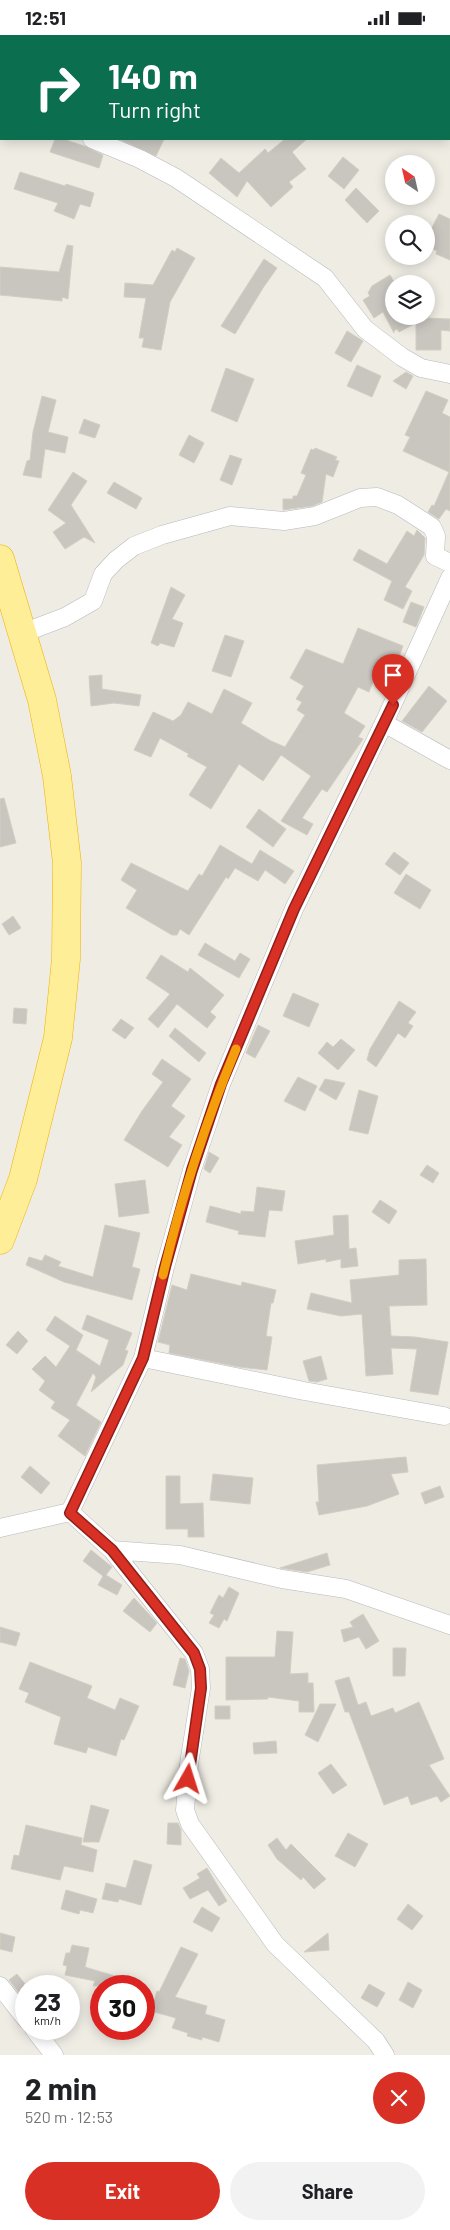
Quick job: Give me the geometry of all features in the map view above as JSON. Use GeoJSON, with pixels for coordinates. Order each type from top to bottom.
{"type":"FeatureCollection","features":[{"type":"Feature","properties":{"kind":"highway"},"geometry":{"type":"LineString","coordinates":[[0,1240],[23,1179],[58,1038],[66,959],[67,863],[57,776],[42,700],[2,569]]}},
{"type":"Feature","properties":{"kind":"street"},"geometry":{"type":"LineString","coordinates":[[94,140],[140,159],[176,178],[325,278],[365,329],[402,357],[421,368],[450,374]]}},
{"type":"Feature","properties":{"kind":"street"},"geometry":{"type":"LineString","coordinates":[[23,633],[65,617],[93,601],[103,574],[116,560],[134,546],[162,535],[230,516],[284,521],[315,516],[360,498],[377,497],[398,505],[432,527],[436,536],[435,556],[450,563]]}},
{"type":"Feature","properties":{"kind":"street"},"geometry":{"type":"LineString","coordinates":[[70,1513],[143,1358],[165,1267],[192,1170],[221,1084],[294,909],[384,723],[450,578]]}},
{"type":"Feature","properties":{"kind":"street"},"geometry":{"type":"LineString","coordinates":[[384,723],[450,760]]}},
{"type":"Feature","properties":{"kind":"street"},"geometry":{"type":"LineString","coordinates":[[143,1358],[304,1391],[444,1416]]}},
{"type":"Feature","properties":{"kind":"street"},"geometry":{"type":"LineString","coordinates":[[0,1528],[70,1513]]}},
{"type":"Feature","properties":{"kind":"street"},"geometry":{"type":"LineString","coordinates":[[70,1513],[112,1550],[194,1653],[200,1669],[201,1688],[189,1764],[185,1810],[190,1824],[275,1945],[376,2041],[385,2055]]}},
{"type":"Feature","properties":{"kind":"street"},"geometry":{"type":"LineString","coordinates":[[112,1550],[180,1555],[282,1579],[346,1589],[450,1625]]}},
{"type":"Feature","properties":{"kind":"street"},"geometry":{"type":"LineString","coordinates":[[0,1986],[15,2005]]}},
{"type":"Feature","properties":{"kind":"street"},"geometry":{"type":"LineString","coordinates":[[42,2040],[54,2055]]}},
{"type":"Feature","properties":{"kind":"building"},"geometry":{"type":"Polygon","coordinates":[[[55,140],[66,140],[103,155],[99,168],[50,152],[55,140]]]}},
{"type":"Feature","properties":{"kind":"building"},"geometry":{"type":"Polygon","coordinates":[[[121,140],[164,140],[156,156],[121,140]]]}},
{"type":"Feature","properties":{"kind":"building"},"geometry":{"type":"Polygon","coordinates":[[[284,140],[306,140],[292,152],[306,169],[289,182],[293,187],[271,207],[247,181],[237,197],[209,173],[221,158],[239,173],[265,149],[268,153],[284,140]]]}},
{"type":"Feature","properties":{"kind":"building"},"geometry":{"type":"Polygon","coordinates":[[[343,157],[359,170],[344,189],[328,176],[343,157]]]}},
{"type":"Feature","properties":{"kind":"building"},"geometry":{"type":"Polygon","coordinates":[[[20,172],[94,193],[90,207],[80,204],[74,219],[54,211],[58,203],[14,189],[20,172]]]}},
{"type":"Feature","properties":{"kind":"building"},"geometry":{"type":"Polygon","coordinates":[[[356,188],[379,211],[367,223],[345,200],[356,188]]]}},
{"type":"Feature","properties":{"kind":"building"},"geometry":{"type":"Polygon","coordinates":[[[439,214],[450,219],[450,260],[436,254],[435,222],[439,214]]]}},
{"type":"Feature","properties":{"kind":"building"},"geometry":{"type":"Polygon","coordinates":[[[67,245],[73,246],[68,299],[62,297],[62,301],[0,295],[0,267],[59,272],[67,245]]]}},
{"type":"Feature","properties":{"kind":"building"},"geometry":{"type":"Polygon","coordinates":[[[177,248],[195,258],[170,302],[161,350],[142,347],[144,338],[139,338],[146,298],[124,297],[125,283],[153,285],[172,250],[175,252],[177,248]]]}},
{"type":"Feature","properties":{"kind":"building"},"geometry":{"type":"Polygon","coordinates":[[[264,259],[277,268],[235,334],[221,326],[264,259]]]}},
{"type":"Feature","properties":{"kind":"building"},"geometry":{"type":"Polygon","coordinates":[[[385,278],[385,316],[383,312],[374,318],[363,300],[370,296],[368,293],[372,286],[385,278]]]}},
{"type":"Feature","properties":{"kind":"building"},"geometry":{"type":"Polygon","coordinates":[[[435,318],[450,319],[450,331],[441,330],[441,350],[416,350],[416,325],[435,325],[435,318]]]}},
{"type":"Feature","properties":{"kind":"building"},"geometry":{"type":"Polygon","coordinates":[[[390,325],[412,325],[399,332],[397,329],[394,333],[390,325]]]}},
{"type":"Feature","properties":{"kind":"building"},"geometry":{"type":"Polygon","coordinates":[[[347,331],[363,341],[351,362],[335,353],[347,331]]]}},
{"type":"Feature","properties":{"kind":"building"},"geometry":{"type":"Polygon","coordinates":[[[357,365],[381,376],[372,397],[347,386],[357,365]]]}},
{"type":"Feature","properties":{"kind":"building"},"geometry":{"type":"Polygon","coordinates":[[[226,368],[254,379],[237,422],[211,411],[226,368]]]}},
{"type":"Feature","properties":{"kind":"building"},"geometry":{"type":"Polygon","coordinates":[[[406,372],[413,376],[406,389],[393,381],[406,372]]]}},
{"type":"Feature","properties":{"kind":"building"},"geometry":{"type":"Polygon","coordinates":[[[426,391],[448,400],[442,413],[450,417],[450,511],[446,509],[439,519],[428,512],[432,505],[434,506],[449,472],[403,451],[410,437],[405,435],[426,391]]]}},
{"type":"Feature","properties":{"kind":"building"},"geometry":{"type":"Polygon","coordinates":[[[42,396],[56,400],[48,432],[68,437],[65,453],[45,449],[41,478],[23,475],[27,461],[30,460],[33,432],[42,396]]]}},
{"type":"Feature","properties":{"kind":"building"},"geometry":{"type":"Polygon","coordinates":[[[84,419],[100,425],[95,438],[79,433],[84,419]]]}},
{"type":"Feature","properties":{"kind":"building"},"geometry":{"type":"Polygon","coordinates":[[[189,435],[204,443],[194,463],[179,455],[189,435]]]}},
{"type":"Feature","properties":{"kind":"building"},"geometry":{"type":"Polygon","coordinates":[[[315,448],[337,457],[335,460],[339,461],[333,477],[326,474],[322,502],[312,506],[283,510],[283,499],[293,499],[293,496],[297,496],[306,475],[301,473],[311,449],[314,450],[315,448]]]}},
{"type":"Feature","properties":{"kind":"building"},"geometry":{"type":"Polygon","coordinates":[[[230,455],[242,459],[232,485],[220,480],[230,455]]]}},
{"type":"Feature","properties":{"kind":"building"},"geometry":{"type":"Polygon","coordinates":[[[73,472],[87,481],[71,505],[95,543],[84,537],[65,549],[53,532],[66,523],[48,510],[73,472]]]}},
{"type":"Feature","properties":{"kind":"building"},"geometry":{"type":"Polygon","coordinates":[[[114,482],[142,498],[136,509],[107,493],[114,482]]]}},
{"type":"Feature","properties":{"kind":"building"},"geometry":{"type":"Polygon","coordinates":[[[417,530],[425,538],[424,555],[405,587],[412,591],[403,609],[384,600],[392,581],[353,560],[359,549],[387,564],[407,531],[414,536],[417,530]]]}},
{"type":"Feature","properties":{"kind":"building"},"geometry":{"type":"Polygon","coordinates":[[[171,587],[185,595],[172,619],[183,623],[174,647],[160,643],[158,646],[151,643],[171,587]]]}},
{"type":"Feature","properties":{"kind":"building"},"geometry":{"type":"Polygon","coordinates":[[[411,602],[424,607],[416,627],[403,622],[411,602]]]}},
{"type":"Feature","properties":{"kind":"building"},"geometry":{"type":"Polygon","coordinates":[[[358,628],[403,646],[390,680],[376,674],[369,692],[358,687],[344,713],[365,726],[358,737],[363,739],[327,792],[322,789],[302,818],[313,824],[307,835],[281,821],[311,776],[281,755],[263,781],[239,764],[211,809],[189,795],[207,767],[187,756],[189,754],[160,738],[151,757],[134,750],[153,712],[173,721],[181,715],[188,702],[212,714],[224,689],[252,703],[241,723],[285,747],[305,715],[297,710],[302,702],[296,699],[304,686],[290,678],[306,649],[343,664],[358,628]]]}},
{"type":"Feature","properties":{"kind":"building"},"geometry":{"type":"Polygon","coordinates":[[[225,635],[244,641],[231,677],[212,671],[225,635]]]}},
{"type":"Feature","properties":{"kind":"building"},"geometry":{"type":"Polygon","coordinates":[[[102,675],[102,689],[141,695],[139,706],[114,703],[91,706],[89,676],[102,675]]]}},
{"type":"Feature","properties":{"kind":"building"},"geometry":{"type":"Polygon","coordinates":[[[429,686],[447,701],[422,732],[402,721],[429,686]]]}},
{"type":"Feature","properties":{"kind":"building"},"geometry":{"type":"Polygon","coordinates":[[[4,798],[16,843],[0,847],[0,799],[4,798]]]}},
{"type":"Feature","properties":{"kind":"building"},"geometry":{"type":"Polygon","coordinates":[[[259,809],[286,829],[273,847],[246,827],[259,809]]]}},
{"type":"Feature","properties":{"kind":"building"},"geometry":{"type":"Polygon","coordinates":[[[220,845],[252,864],[260,850],[294,871],[285,884],[265,870],[258,881],[235,868],[228,879],[226,877],[189,935],[180,929],[177,935],[172,935],[126,908],[137,890],[121,880],[131,863],[188,891],[199,874],[202,876],[220,845]]]}},
{"type":"Feature","properties":{"kind":"building"},"geometry":{"type":"Polygon","coordinates":[[[394,852],[409,863],[400,875],[385,864],[394,852]]]}},
{"type":"Feature","properties":{"kind":"building"},"geometry":{"type":"Polygon","coordinates":[[[406,874],[431,890],[420,909],[394,893],[406,874]]]}},
{"type":"Feature","properties":{"kind":"building"},"geometry":{"type":"Polygon","coordinates":[[[13,916],[21,928],[9,935],[2,924],[13,916]]]}},
{"type":"Feature","properties":{"kind":"building"},"geometry":{"type":"Polygon","coordinates":[[[205,943],[235,961],[240,953],[250,959],[239,978],[198,955],[205,943]]]}},
{"type":"Feature","properties":{"kind":"building"},"geometry":{"type":"Polygon","coordinates":[[[161,955],[188,972],[190,968],[224,995],[210,1012],[216,1017],[207,1028],[177,1004],[158,1028],[148,1019],[170,994],[146,978],[161,955]]]}},
{"type":"Feature","properties":{"kind":"building"},"geometry":{"type":"Polygon","coordinates":[[[293,993],[319,1004],[309,1027],[283,1016],[293,993]]]}},
{"type":"Feature","properties":{"kind":"building"},"geometry":{"type":"Polygon","coordinates":[[[399,1001],[416,1012],[408,1023],[413,1026],[405,1038],[398,1033],[376,1067],[367,1060],[370,1049],[399,1001]]]}},
{"type":"Feature","properties":{"kind":"building"},"geometry":{"type":"Polygon","coordinates":[[[14,1008],[27,1009],[26,1024],[13,1023],[14,1008]]]}},
{"type":"Feature","properties":{"kind":"building"},"geometry":{"type":"Polygon","coordinates":[[[121,1019],[134,1028],[125,1039],[112,1030],[121,1019]]]}},
{"type":"Feature","properties":{"kind":"building"},"geometry":{"type":"Polygon","coordinates":[[[258,1025],[270,1031],[255,1058],[246,1053],[258,1025]]]}},
{"type":"Feature","properties":{"kind":"building"},"geometry":{"type":"Polygon","coordinates":[[[175,1028],[206,1053],[199,1062],[169,1036],[175,1028]]]}},
{"type":"Feature","properties":{"kind":"building"},"geometry":{"type":"Polygon","coordinates":[[[341,1039],[355,1050],[338,1070],[318,1053],[327,1042],[333,1047],[341,1039]]]}},
{"type":"Feature","properties":{"kind":"building"},"geometry":{"type":"Polygon","coordinates":[[[162,1059],[191,1079],[171,1106],[185,1116],[169,1137],[182,1145],[168,1167],[124,1140],[163,1082],[152,1074],[162,1059]]]}},
{"type":"Feature","properties":{"kind":"building"},"geometry":{"type":"Polygon","coordinates":[[[298,1077],[317,1086],[305,1111],[284,1101],[298,1077]]]}},
{"type":"Feature","properties":{"kind":"building"},"geometry":{"type":"Polygon","coordinates":[[[325,1079],[345,1083],[336,1100],[319,1090],[325,1079]]]}},
{"type":"Feature","properties":{"kind":"building"},"geometry":{"type":"Polygon","coordinates":[[[359,1090],[378,1096],[368,1134],[349,1130],[359,1090]]]}},
{"type":"Feature","properties":{"kind":"building"},"geometry":{"type":"Polygon","coordinates":[[[209,1152],[219,1158],[210,1173],[204,1169],[209,1152]]]}},
{"type":"Feature","properties":{"kind":"building"},"geometry":{"type":"Polygon","coordinates":[[[427,1165],[439,1173],[433,1183],[420,1175],[427,1165]]]}},
{"type":"Feature","properties":{"kind":"building"},"geometry":{"type":"Polygon","coordinates":[[[145,1180],[149,1213],[119,1217],[115,1184],[145,1180]]]}},
{"type":"Feature","properties":{"kind":"building"},"geometry":{"type":"Polygon","coordinates":[[[257,1187],[285,1191],[282,1211],[269,1210],[265,1237],[238,1234],[239,1231],[206,1222],[210,1206],[241,1214],[241,1211],[254,1212],[257,1187]]]}},
{"type":"Feature","properties":{"kind":"building"},"geometry":{"type":"Polygon","coordinates":[[[380,1200],[397,1211],[389,1224],[372,1212],[380,1200]]]}},
{"type":"Feature","properties":{"kind":"building"},"geometry":{"type":"Polygon","coordinates":[[[348,1215],[349,1249],[356,1248],[358,1266],[341,1268],[341,1259],[326,1262],[326,1259],[298,1264],[295,1241],[334,1235],[333,1216],[348,1215]]]}},
{"type":"Feature","properties":{"kind":"building"},"geometry":{"type":"Polygon","coordinates":[[[105,1225],[140,1233],[132,1267],[140,1269],[132,1300],[64,1282],[26,1265],[29,1257],[42,1261],[45,1255],[61,1262],[58,1266],[93,1277],[105,1225]]]}},
{"type":"Feature","properties":{"kind":"building"},"geometry":{"type":"Polygon","coordinates":[[[426,1259],[427,1305],[389,1306],[391,1336],[415,1337],[448,1342],[438,1395],[410,1391],[417,1349],[391,1348],[393,1374],[366,1376],[362,1314],[341,1316],[307,1309],[311,1293],[352,1303],[350,1280],[399,1275],[399,1260],[426,1259]]]}},
{"type":"Feature","properties":{"kind":"building"},"geometry":{"type":"Polygon","coordinates":[[[191,1274],[241,1286],[242,1282],[276,1290],[273,1303],[271,1303],[266,1336],[272,1337],[267,1370],[239,1367],[169,1353],[170,1345],[158,1342],[172,1285],[187,1290],[191,1274]]]}},
{"type":"Feature","properties":{"kind":"building"},"geometry":{"type":"Polygon","coordinates":[[[87,1315],[132,1333],[125,1350],[128,1351],[123,1365],[91,1392],[96,1377],[93,1373],[76,1405],[101,1422],[85,1456],[58,1436],[70,1420],[51,1408],[55,1402],[39,1390],[45,1381],[32,1369],[45,1356],[56,1367],[70,1346],[46,1330],[55,1316],[83,1335],[76,1350],[100,1366],[109,1340],[82,1329],[87,1315]]]}},
{"type":"Feature","properties":{"kind":"building"},"geometry":{"type":"Polygon","coordinates":[[[18,1331],[28,1341],[17,1354],[6,1345],[18,1331]]]}},
{"type":"Feature","properties":{"kind":"building"},"geometry":{"type":"Polygon","coordinates":[[[321,1356],[327,1379],[317,1382],[309,1381],[303,1361],[321,1356]]]}},
{"type":"Feature","properties":{"kind":"building"},"geometry":{"type":"Polygon","coordinates":[[[406,1457],[408,1472],[391,1474],[399,1494],[367,1506],[319,1515],[316,1502],[319,1502],[317,1465],[406,1457]]]}},
{"type":"Feature","properties":{"kind":"building"},"geometry":{"type":"Polygon","coordinates":[[[30,1466],[50,1483],[41,1494],[21,1477],[30,1466]]]}},
{"type":"Feature","properties":{"kind":"building"},"geometry":{"type":"Polygon","coordinates":[[[213,1474],[253,1478],[250,1504],[210,1500],[213,1474]]]}},
{"type":"Feature","properties":{"kind":"building"},"geometry":{"type":"Polygon","coordinates":[[[166,1476],[180,1476],[180,1504],[203,1503],[204,1537],[188,1537],[188,1529],[166,1529],[166,1476]]]}},
{"type":"Feature","properties":{"kind":"building"},"geometry":{"type":"Polygon","coordinates":[[[440,1486],[444,1497],[425,1504],[421,1493],[440,1486]]]}},
{"type":"Feature","properties":{"kind":"building"},"geometry":{"type":"Polygon","coordinates":[[[91,1550],[112,1567],[106,1575],[122,1585],[117,1595],[98,1585],[103,1576],[83,1561],[91,1550]]]}},
{"type":"Feature","properties":{"kind":"building"},"geometry":{"type":"Polygon","coordinates":[[[327,1553],[330,1565],[307,1572],[280,1568],[327,1553]]]}},
{"type":"Feature","properties":{"kind":"building"},"geometry":{"type":"Polygon","coordinates":[[[229,1587],[239,1593],[227,1621],[224,1619],[219,1628],[209,1623],[214,1615],[210,1613],[219,1595],[223,1598],[229,1587]]]}},
{"type":"Feature","properties":{"kind":"building"},"geometry":{"type":"Polygon","coordinates":[[[134,1598],[157,1623],[150,1632],[123,1611],[134,1598]]]}},
{"type":"Feature","properties":{"kind":"building"},"geometry":{"type":"Polygon","coordinates":[[[363,1614],[379,1641],[366,1649],[359,1637],[344,1642],[341,1630],[353,1627],[350,1622],[363,1614]]]}},
{"type":"Feature","properties":{"kind":"building"},"geometry":{"type":"Polygon","coordinates":[[[0,1627],[20,1633],[16,1646],[0,1642],[0,1627]]]}},
{"type":"Feature","properties":{"kind":"building"},"geometry":{"type":"Polygon","coordinates":[[[277,1631],[293,1632],[290,1674],[308,1673],[308,1683],[313,1683],[314,1712],[299,1712],[299,1701],[268,1697],[268,1699],[226,1700],[226,1657],[275,1657],[277,1631]]]}},
{"type":"Feature","properties":{"kind":"building"},"geometry":{"type":"Polygon","coordinates":[[[393,1648],[406,1648],[405,1676],[393,1676],[393,1648]]]}},
{"type":"Feature","properties":{"kind":"building"},"geometry":{"type":"Polygon","coordinates":[[[180,1658],[185,1659],[189,1671],[185,1688],[173,1685],[180,1658]]]}},
{"type":"Feature","properties":{"kind":"building"},"geometry":{"type":"Polygon","coordinates":[[[30,1662],[92,1686],[87,1698],[115,1710],[120,1698],[139,1706],[124,1740],[121,1739],[116,1756],[88,1747],[86,1753],[54,1744],[61,1717],[25,1702],[29,1693],[19,1689],[30,1662]]]}},
{"type":"Feature","properties":{"kind":"building"},"geometry":{"type":"Polygon","coordinates":[[[349,1677],[358,1705],[366,1702],[371,1716],[393,1708],[395,1713],[419,1702],[444,1759],[429,1765],[450,1796],[441,1802],[437,1796],[411,1805],[408,1796],[384,1805],[349,1712],[345,1712],[335,1681],[349,1677]]]}},
{"type":"Feature","properties":{"kind":"building"},"geometry":{"type":"Polygon","coordinates":[[[320,1704],[336,1704],[318,1742],[305,1735],[320,1704]]]}},
{"type":"Feature","properties":{"kind":"building"},"geometry":{"type":"Polygon","coordinates":[[[215,1706],[230,1706],[230,1719],[215,1719],[215,1706]]]}},
{"type":"Feature","properties":{"kind":"building"},"geometry":{"type":"Polygon","coordinates":[[[276,1741],[277,1753],[254,1754],[253,1743],[276,1741]]]}},
{"type":"Feature","properties":{"kind":"building"},"geometry":{"type":"Polygon","coordinates":[[[331,1764],[347,1785],[333,1794],[318,1773],[331,1764]]]}},
{"type":"Feature","properties":{"kind":"building"},"geometry":{"type":"Polygon","coordinates":[[[91,1805],[109,1810],[99,1842],[83,1842],[91,1805]]]}},
{"type":"Feature","properties":{"kind":"building"},"geometry":{"type":"Polygon","coordinates":[[[168,1823],[178,1823],[181,1830],[181,1845],[167,1844],[168,1823]]]}},
{"type":"Feature","properties":{"kind":"building"},"geometry":{"type":"Polygon","coordinates":[[[26,1825],[82,1838],[81,1845],[97,1850],[93,1872],[64,1866],[60,1880],[11,1869],[14,1855],[19,1856],[26,1825]]]}},
{"type":"Feature","properties":{"kind":"building"},"geometry":{"type":"Polygon","coordinates":[[[348,1833],[368,1844],[355,1867],[335,1856],[348,1833]]]}},
{"type":"Feature","properties":{"kind":"building"},"geometry":{"type":"Polygon","coordinates":[[[277,1838],[286,1850],[291,1844],[326,1879],[314,1889],[303,1877],[301,1880],[277,1859],[268,1845],[277,1838]]]}},
{"type":"Feature","properties":{"kind":"building"},"geometry":{"type":"Polygon","coordinates":[[[134,1860],[152,1865],[141,1905],[119,1899],[118,1902],[102,1899],[106,1883],[126,1888],[134,1860]]]}},
{"type":"Feature","properties":{"kind":"building"},"geometry":{"type":"Polygon","coordinates":[[[207,1868],[227,1901],[219,1906],[208,1890],[190,1899],[183,1888],[200,1878],[197,1874],[207,1868]]]}},
{"type":"Feature","properties":{"kind":"building"},"geometry":{"type":"Polygon","coordinates":[[[66,1890],[97,1899],[93,1913],[80,1910],[79,1914],[61,1909],[66,1890]]]}},
{"type":"Feature","properties":{"kind":"building"},"geometry":{"type":"Polygon","coordinates":[[[408,1904],[423,1916],[412,1930],[397,1919],[408,1904]]]}},
{"type":"Feature","properties":{"kind":"building"},"geometry":{"type":"Polygon","coordinates":[[[202,1907],[220,1918],[212,1932],[193,1922],[202,1907]]]}},
{"type":"Feature","properties":{"kind":"building"},"geometry":{"type":"Polygon","coordinates":[[[0,1933],[15,1937],[12,1952],[0,1949],[0,1933]]]}},
{"type":"Feature","properties":{"kind":"building"},"geometry":{"type":"Polygon","coordinates":[[[328,1933],[329,1950],[304,1952],[328,1933]]]}},
{"type":"Feature","properties":{"kind":"building"},"geometry":{"type":"Polygon","coordinates":[[[72,1945],[89,1948],[85,1967],[112,1975],[90,1975],[90,1980],[80,1978],[80,1975],[65,1975],[67,1966],[63,1965],[66,1953],[70,1953],[72,1945]]]}},
{"type":"Feature","properties":{"kind":"building"},"geometry":{"type":"Polygon","coordinates":[[[181,1947],[198,1954],[175,1997],[207,2006],[205,2014],[225,2020],[219,2042],[202,2037],[202,2040],[187,2036],[188,2033],[172,2028],[176,2018],[155,2012],[155,1998],[157,1991],[159,1992],[181,1947]]]}},
{"type":"Feature","properties":{"kind":"building"},"geometry":{"type":"Polygon","coordinates":[[[15,1976],[15,1988],[9,1980],[15,1976]]]}},
{"type":"Feature","properties":{"kind":"building"},"geometry":{"type":"Polygon","coordinates":[[[408,1982],[422,1990],[413,2008],[399,2000],[408,1982]]]}},
{"type":"Feature","properties":{"kind":"building"},"geometry":{"type":"Polygon","coordinates":[[[369,1984],[385,1993],[377,2007],[361,1998],[369,1984]]]}},
{"type":"Feature","properties":{"kind":"slow traffic"},"geometry":{"type":"LineString","coordinates":[[163,1275],[192,1170],[221,1084],[236,1049]]}},
{"type":"Feature","properties":{"kind":"route"},"geometry":{"type":"LineString","coordinates":[[188,1779],[201,1688],[200,1669],[194,1653],[112,1550],[70,1513],[143,1358],[165,1267],[192,1170],[221,1084],[294,909],[393,705]]}}]}
